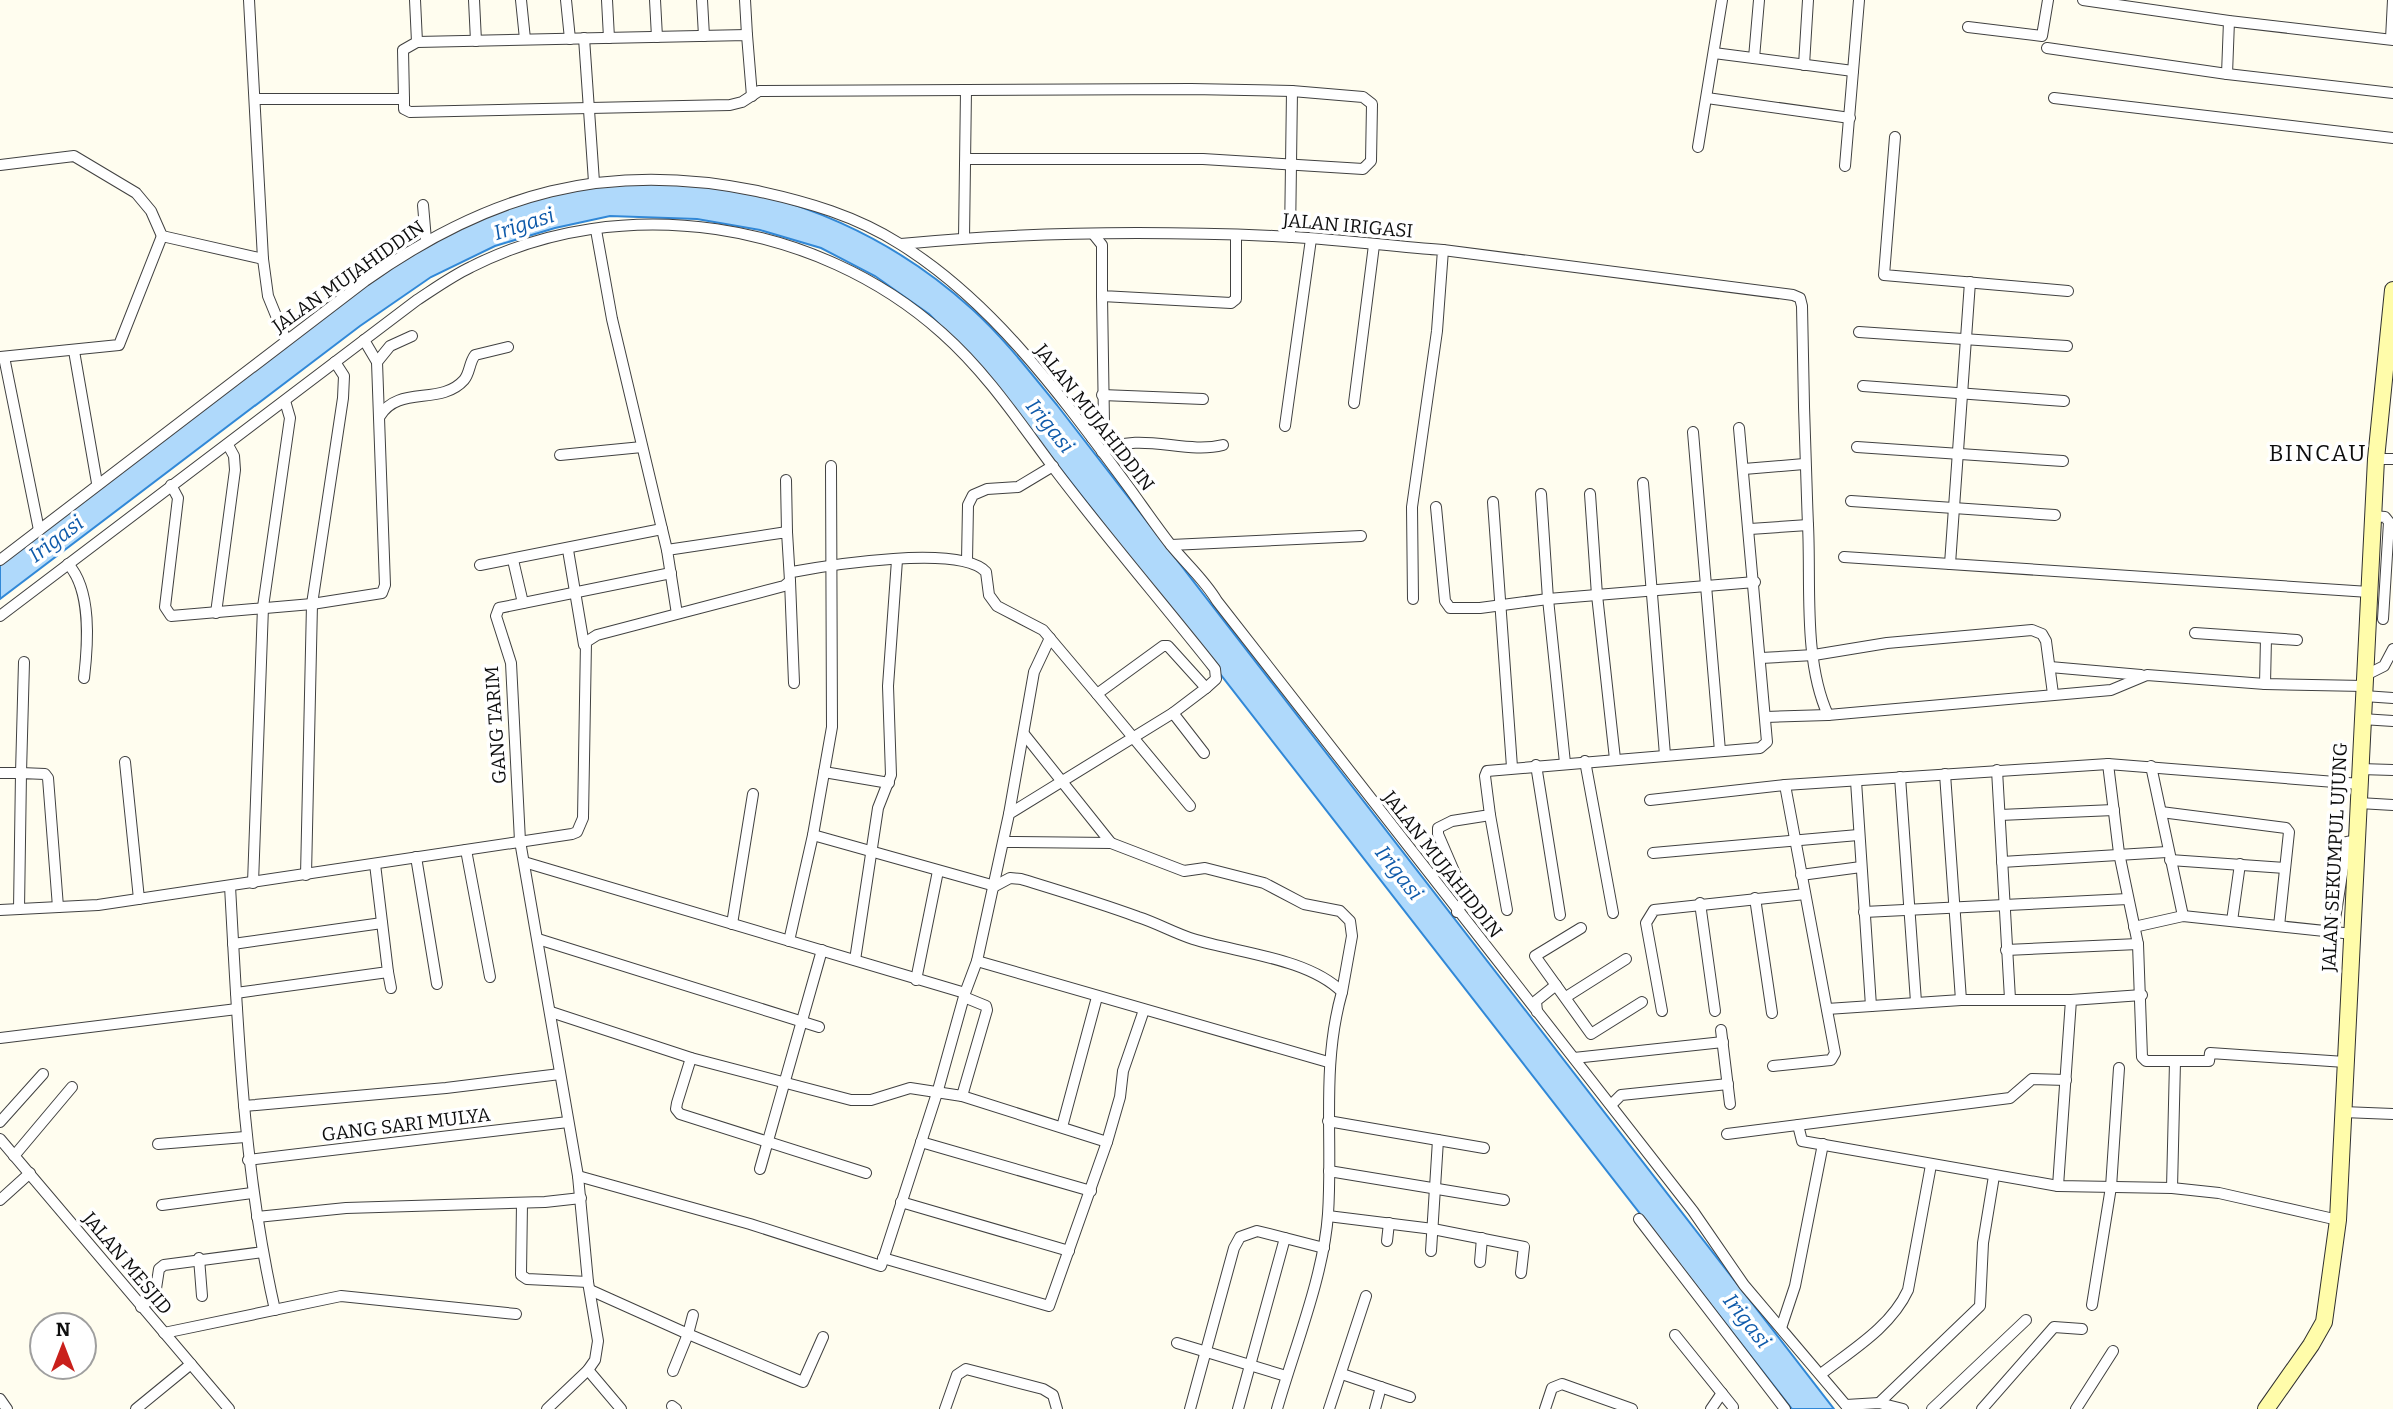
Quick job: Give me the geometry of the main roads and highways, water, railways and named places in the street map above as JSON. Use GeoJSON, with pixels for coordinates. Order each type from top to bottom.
{"type":"FeatureCollection","features":[{"type":"Feature","properties":{"kind":"main road","name":"JALAN SEKUMPUL UJUNG"},"geometry":{"type":"LineString","coordinates":[[2266,1409],[2324,1322],[2337,1220],[2369,592],[2384,552],[2373,516],[2376,459],[2393,290]]}},
{"type":"Feature","properties":{"kind":"water","name":"Irigasi"},"geometry":{"type":"Polygon","coordinates":[[[619,184],[689,184],[728,189],[804,208],[841,223],[910,261],[984,320],[1057,405],[1834,1409],[1792,1409],[979,364],[929,314],[875,276],[821,248],[760,230],[697,219],[610,216],[555,228],[495,246],[431,277],[360,326],[0,599],[0,560],[367,281],[475,218],[559,192],[619,184]]]}},
{"type":"Feature","properties":{"kind":"district","name":"BINCAU"},"geometry":{"type":"Point","coordinates":[2318,453]}}]}
